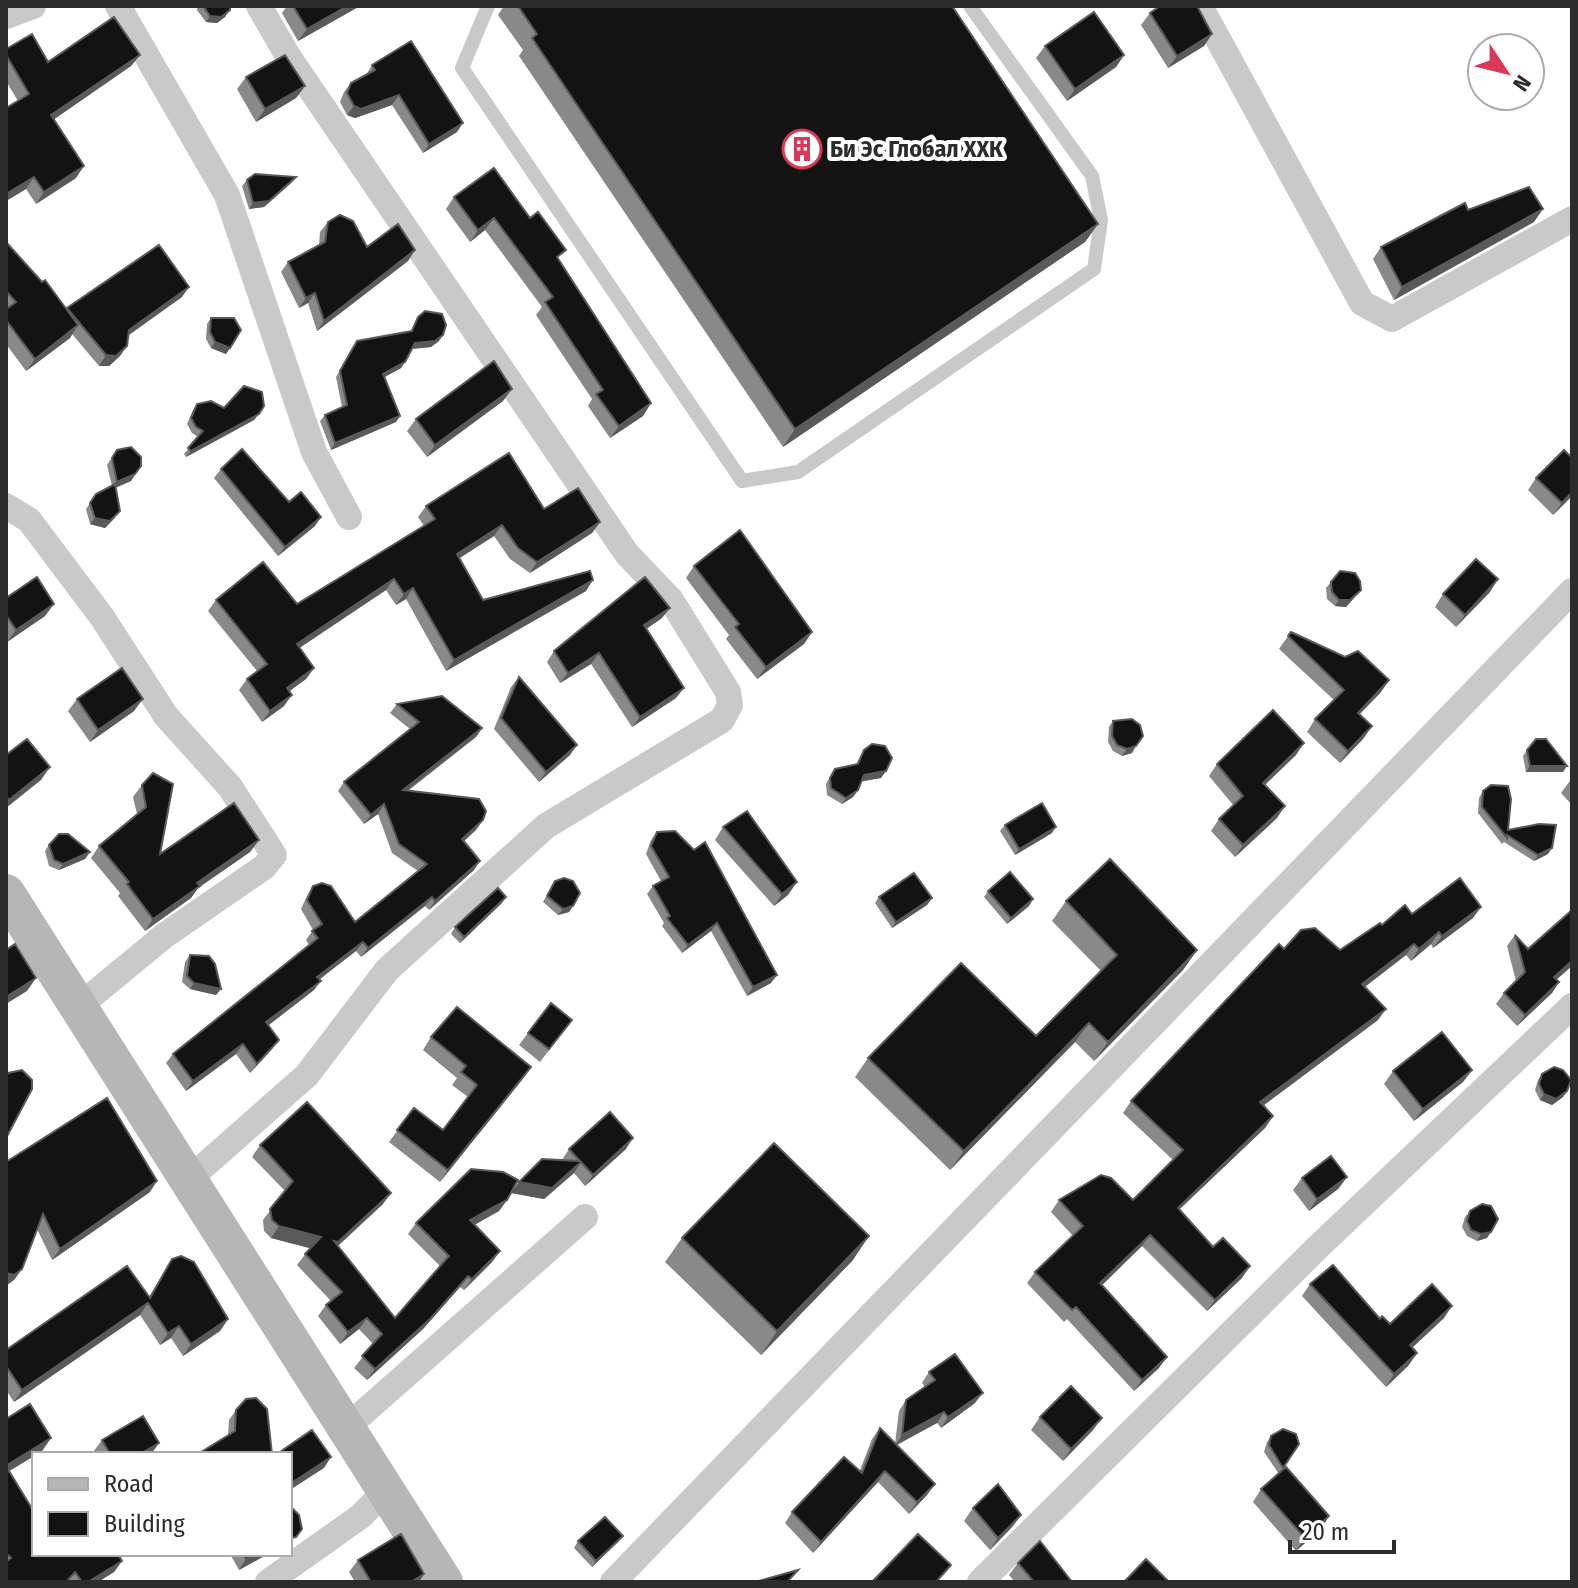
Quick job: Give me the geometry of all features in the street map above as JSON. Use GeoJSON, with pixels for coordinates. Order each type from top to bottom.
{"type":"FeatureCollection","features":[{"type":"Feature","properties":{"kind":"street"},"geometry":{"type":"LineString","coordinates":[[6,16],[33,6]]}},
{"type":"Feature","properties":{"kind":"street"},"geometry":{"type":"LineString","coordinates":[[118,6],[227,195],[314,452],[349,517]]}},
{"type":"Feature","properties":{"kind":"street"},"geometry":{"type":"LineString","coordinates":[[188,1180],[307,1075],[387,970],[546,826],[722,720],[730,705],[728,692],[671,600],[627,554],[297,69],[259,6]]}},
{"type":"Feature","properties":{"kind":"street"},"geometry":{"type":"LineString","coordinates":[[1200,6],[1362,303],[1392,319],[1572,219]]}},
{"type":"Feature","properties":{"kind":"street"},"geometry":{"type":"LineString","coordinates":[[6,506],[29,520],[102,617],[166,716],[230,787],[274,855],[264,867],[164,936],[78,1007]]}},
{"type":"Feature","properties":{"kind":"street"},"geometry":{"type":"LineString","coordinates":[[613,1582],[1572,591]]}},
{"type":"Feature","properties":{"kind":"street"},"geometry":{"type":"LineString","coordinates":[[6,893],[444,1582]]}},
{"type":"Feature","properties":{"kind":"street"},"geometry":{"type":"LineString","coordinates":[[980,1582],[1319,1246],[1572,1006]]}},
{"type":"Feature","properties":{"kind":"street"},"geometry":{"type":"LineString","coordinates":[[347,1427],[585,1217]]}},
{"type":"Feature","properties":{"kind":"street"},"geometry":{"type":"LineString","coordinates":[[268,1582],[361,1516],[386,1490]]}},
{"type":"Feature","properties":{"kind":"lane"},"geometry":{"type":"LineString","coordinates":[[488,6],[462,68],[742,481],[798,472],[1094,269],[1101,220],[1092,176],[970,6]]}},
{"type":"Feature","properties":{"kind":"building"},"geometry":{"type":"Polygon","coordinates":[[[203,6],[230,6],[230,10],[221,17],[210,16],[203,6]]]}},
{"type":"Feature","properties":{"kind":"building"},"geometry":{"type":"Polygon","coordinates":[[[293,6],[347,6],[307,29],[293,6]]]}},
{"type":"Feature","properties":{"kind":"building","name":"Би Эс Глобал ХХК"},"geometry":{"type":"Polygon","coordinates":[[[518,6],[952,6],[1098,224],[795,429],[532,38],[537,34],[518,6]]]}},
{"type":"Feature","properties":{"kind":"building"},"geometry":{"type":"Polygon","coordinates":[[[1160,6],[1197,6],[1212,34],[1177,56],[1150,13],[1160,6]]]}},
{"type":"Feature","properties":{"kind":"building"},"geometry":{"type":"Polygon","coordinates":[[[1094,12],[1124,55],[1075,89],[1045,46],[1094,12]]]}},
{"type":"Feature","properties":{"kind":"building"},"geometry":{"type":"Polygon","coordinates":[[[114,17],[140,55],[51,115],[84,166],[44,192],[34,177],[6,194],[6,108],[29,94],[6,55],[6,49],[32,34],[48,62],[114,17]]]}},
{"type":"Feature","properties":{"kind":"building"},"geometry":{"type":"Polygon","coordinates":[[[411,41],[463,123],[429,144],[399,95],[361,109],[354,106],[347,93],[351,83],[375,70],[372,65],[411,41]]]}},
{"type":"Feature","properties":{"kind":"building"},"geometry":{"type":"Polygon","coordinates":[[[285,55],[305,86],[265,109],[246,77],[285,55]]]}},
{"type":"Feature","properties":{"kind":"building"},"geometry":{"type":"Polygon","coordinates":[[[494,168],[530,218],[538,212],[566,250],[557,257],[651,403],[619,426],[596,394],[603,390],[545,302],[553,297],[494,218],[478,230],[454,197],[494,168]]]}},
{"type":"Feature","properties":{"kind":"building"},"geometry":{"type":"Polygon","coordinates":[[[255,174],[296,177],[269,201],[253,203],[247,180],[255,174]]]}},
{"type":"Feature","properties":{"kind":"building"},"geometry":{"type":"Polygon","coordinates":[[[1529,187],[1543,209],[1402,287],[1381,247],[1465,203],[1468,210],[1529,187]]]}},
{"type":"Feature","properties":{"kind":"building"},"geometry":{"type":"Polygon","coordinates":[[[340,215],[353,221],[367,247],[398,224],[415,250],[324,321],[315,293],[306,298],[288,262],[325,242],[328,222],[340,215]]]}},
{"type":"Feature","properties":{"kind":"building"},"geometry":{"type":"Polygon","coordinates":[[[6,242],[42,282],[45,280],[78,325],[35,359],[6,320],[6,309],[16,302],[6,291],[6,242]]]}},
{"type":"Feature","properties":{"kind":"building"},"geometry":{"type":"Polygon","coordinates":[[[159,245],[189,287],[129,330],[127,346],[116,356],[106,355],[67,308],[159,245]]]}},
{"type":"Feature","properties":{"kind":"building"},"geometry":{"type":"Polygon","coordinates":[[[425,311],[442,314],[446,325],[443,335],[435,341],[415,343],[405,362],[383,374],[400,416],[335,443],[325,415],[347,405],[340,371],[357,341],[412,331],[418,317],[425,311]]]}},
{"type":"Feature","properties":{"kind":"building"},"geometry":{"type":"Polygon","coordinates":[[[211,318],[234,318],[241,330],[230,348],[215,342],[210,332],[211,318]]]}},
{"type":"Feature","properties":{"kind":"building"},"geometry":{"type":"Polygon","coordinates":[[[494,361],[512,389],[435,445],[416,419],[494,361]]]}},
{"type":"Feature","properties":{"kind":"building"},"geometry":{"type":"Polygon","coordinates":[[[244,386],[262,392],[264,406],[259,414],[191,451],[188,448],[203,431],[196,427],[191,418],[197,404],[211,401],[224,408],[244,386]]]}},
{"type":"Feature","properties":{"kind":"building"},"geometry":{"type":"Polygon","coordinates":[[[131,447],[141,457],[141,466],[135,474],[117,482],[112,458],[117,450],[131,447]]]}},
{"type":"Feature","properties":{"kind":"building"},"geometry":{"type":"Polygon","coordinates":[[[242,449],[289,502],[301,492],[321,517],[285,547],[221,469],[242,449]]]}},
{"type":"Feature","properties":{"kind":"building"},"geometry":{"type":"Polygon","coordinates":[[[1564,450],[1572,458],[1572,492],[1562,503],[1536,478],[1564,450]]]}},
{"type":"Feature","properties":{"kind":"building"},"geometry":{"type":"Polygon","coordinates":[[[509,453],[544,509],[578,488],[600,522],[537,562],[518,548],[502,525],[457,554],[483,600],[590,571],[593,580],[454,660],[413,588],[404,594],[394,579],[297,644],[314,668],[287,688],[292,695],[270,711],[247,679],[267,664],[216,600],[263,562],[297,604],[435,519],[426,506],[509,453]]]}},
{"type":"Feature","properties":{"kind":"building"},"geometry":{"type":"Polygon","coordinates":[[[115,484],[120,511],[110,521],[95,518],[90,503],[96,494],[115,484]]]}},
{"type":"Feature","properties":{"kind":"building"},"geometry":{"type":"Polygon","coordinates":[[[740,530],[812,632],[766,667],[735,627],[739,624],[694,566],[740,530]]]}},
{"type":"Feature","properties":{"kind":"building"},"geometry":{"type":"Polygon","coordinates":[[[1476,559],[1498,579],[1465,615],[1443,594],[1476,559]]]}},
{"type":"Feature","properties":{"kind":"building"},"geometry":{"type":"Polygon","coordinates":[[[1340,571],[1355,573],[1360,581],[1361,590],[1350,600],[1339,600],[1332,592],[1331,582],[1340,571]]]}},
{"type":"Feature","properties":{"kind":"building"},"geometry":{"type":"Polygon","coordinates":[[[37,577],[54,604],[16,630],[6,615],[6,598],[37,577]]]}},
{"type":"Feature","properties":{"kind":"building"},"geometry":{"type":"Polygon","coordinates":[[[645,577],[670,608],[644,625],[684,688],[640,717],[599,653],[568,673],[554,651],[645,577]]]}},
{"type":"Feature","properties":{"kind":"building"},"geometry":{"type":"Polygon","coordinates":[[[1291,632],[1345,657],[1358,651],[1389,680],[1358,713],[1372,726],[1348,751],[1315,719],[1344,690],[1288,636],[1291,632]]]}},
{"type":"Feature","properties":{"kind":"building"},"geometry":{"type":"Polygon","coordinates":[[[122,668],[143,699],[98,730],[77,699],[122,668]]]}},
{"type":"Feature","properties":{"kind":"building"},"geometry":{"type":"Polygon","coordinates":[[[519,677],[577,745],[546,772],[501,718],[519,677]]]}},
{"type":"Feature","properties":{"kind":"building"},"geometry":{"type":"Polygon","coordinates":[[[442,696],[482,728],[403,790],[479,799],[486,811],[483,820],[462,839],[480,861],[435,901],[432,897],[368,948],[363,942],[317,977],[321,981],[266,1022],[279,1040],[257,1064],[243,1044],[193,1081],[173,1054],[318,938],[312,931],[322,924],[307,900],[313,886],[322,883],[331,886],[355,922],[427,864],[399,844],[384,804],[371,815],[344,782],[419,722],[397,704],[442,696]]]}},
{"type":"Feature","properties":{"kind":"building"},"geometry":{"type":"Polygon","coordinates":[[[1273,710],[1304,743],[1263,783],[1285,806],[1243,845],[1219,819],[1243,796],[1217,764],[1273,710]]]}},
{"type":"Feature","properties":{"kind":"building"},"geometry":{"type":"Polygon","coordinates":[[[1132,719],[1140,725],[1143,736],[1136,746],[1127,749],[1117,745],[1112,736],[1113,721],[1132,719]]]}},
{"type":"Feature","properties":{"kind":"building"},"geometry":{"type":"Polygon","coordinates":[[[27,739],[50,767],[9,800],[6,796],[6,755],[27,739]]]}},
{"type":"Feature","properties":{"kind":"building"},"geometry":{"type":"Polygon","coordinates":[[[1536,739],[1546,739],[1567,766],[1530,766],[1527,750],[1536,739]]]}},
{"type":"Feature","properties":{"kind":"building"},"geometry":{"type":"Polygon","coordinates":[[[872,744],[885,746],[892,758],[886,771],[864,775],[858,790],[846,798],[831,788],[830,778],[835,769],[858,764],[864,750],[872,744]]]}},
{"type":"Feature","properties":{"kind":"building"},"geometry":{"type":"Polygon","coordinates":[[[153,773],[173,784],[160,854],[234,803],[259,840],[197,883],[200,886],[153,919],[127,884],[129,882],[99,846],[146,807],[142,785],[153,773]]]}},
{"type":"Feature","properties":{"kind":"building"},"geometry":{"type":"Polygon","coordinates":[[[1491,785],[1508,786],[1511,799],[1508,830],[1539,824],[1556,825],[1552,848],[1538,855],[1507,835],[1507,838],[1482,807],[1483,791],[1491,785]]]}},
{"type":"Feature","properties":{"kind":"building"},"geometry":{"type":"Polygon","coordinates":[[[1042,803],[1056,827],[1019,849],[1005,825],[1042,803]]]}},
{"type":"Feature","properties":{"kind":"building"},"geometry":{"type":"Polygon","coordinates":[[[747,811],[797,882],[782,894],[723,827],[747,811]]]}},
{"type":"Feature","properties":{"kind":"building"},"geometry":{"type":"Polygon","coordinates":[[[675,831],[694,850],[705,842],[777,975],[753,987],[717,923],[688,945],[667,918],[670,916],[653,886],[669,877],[651,846],[657,832],[675,831]]]}},
{"type":"Feature","properties":{"kind":"building"},"geometry":{"type":"Polygon","coordinates":[[[59,834],[68,834],[90,852],[63,864],[54,860],[49,845],[59,834]]]}},
{"type":"Feature","properties":{"kind":"building"},"geometry":{"type":"Polygon","coordinates":[[[1110,859],[1197,950],[1108,1042],[1089,1023],[964,1151],[868,1058],[961,963],[1036,1036],[1117,955],[1066,901],[1110,859]]]}},
{"type":"Feature","properties":{"kind":"building"},"geometry":{"type":"Polygon","coordinates":[[[1010,872],[1033,899],[1011,918],[988,891],[1010,872]]]}},
{"type":"Feature","properties":{"kind":"building"},"geometry":{"type":"Polygon","coordinates":[[[914,873],[932,898],[896,922],[879,897],[914,873]]]}},
{"type":"Feature","properties":{"kind":"building"},"geometry":{"type":"Polygon","coordinates":[[[564,878],[573,881],[580,893],[573,906],[563,909],[547,896],[555,881],[564,878]]]}},
{"type":"Feature","properties":{"kind":"building"},"geometry":{"type":"Polygon","coordinates":[[[1460,878],[1481,907],[1442,936],[1439,932],[1419,949],[1414,944],[1362,984],[1386,1009],[1260,1102],[1273,1116],[1178,1208],[1213,1247],[1223,1238],[1250,1266],[1215,1300],[1150,1235],[1100,1283],[1167,1357],[1142,1380],[1076,1307],[1072,1310],[1035,1272],[1083,1226],[1059,1200],[1101,1175],[1111,1178],[1133,1200],[1183,1150],[1131,1101],[1279,944],[1284,949],[1301,930],[1315,928],[1340,950],[1380,923],[1382,925],[1405,905],[1412,914],[1460,878]]]}},
{"type":"Feature","properties":{"kind":"building"},"geometry":{"type":"Polygon","coordinates":[[[498,888],[506,897],[464,937],[455,927],[498,888]]]}},
{"type":"Feature","properties":{"kind":"building"},"geometry":{"type":"Polygon","coordinates":[[[1572,910],[1572,961],[1554,977],[1559,982],[1525,1015],[1504,993],[1525,972],[1515,935],[1528,949],[1572,910]]]}},
{"type":"Feature","properties":{"kind":"building"},"geometry":{"type":"Polygon","coordinates":[[[15,944],[36,978],[6,997],[6,950],[15,944]]]}},
{"type":"Feature","properties":{"kind":"building"},"geometry":{"type":"Polygon","coordinates":[[[190,955],[209,956],[215,964],[221,989],[194,983],[187,976],[190,955]]]}},
{"type":"Feature","properties":{"kind":"building"},"geometry":{"type":"Polygon","coordinates":[[[551,1003],[572,1020],[549,1049],[528,1033],[551,1003]]]}},
{"type":"Feature","properties":{"kind":"building"},"geometry":{"type":"Polygon","coordinates":[[[457,1007],[531,1067],[448,1170],[397,1130],[414,1108],[443,1130],[477,1085],[461,1072],[466,1066],[431,1037],[457,1007]]]}},
{"type":"Feature","properties":{"kind":"building"},"geometry":{"type":"Polygon","coordinates":[[[1442,1032],[1472,1070],[1423,1109],[1393,1071],[1442,1032]]]}},
{"type":"Feature","properties":{"kind":"building"},"geometry":{"type":"Polygon","coordinates":[[[1554,1067],[1563,1070],[1571,1080],[1567,1091],[1556,1099],[1544,1094],[1539,1084],[1542,1074],[1554,1067]]]}},
{"type":"Feature","properties":{"kind":"building"},"geometry":{"type":"Polygon","coordinates":[[[22,1070],[32,1080],[32,1089],[6,1138],[6,1075],[22,1070]]]}},
{"type":"Feature","properties":{"kind":"building"},"geometry":{"type":"Polygon","coordinates":[[[107,1098],[157,1181],[60,1249],[43,1214],[22,1269],[14,1275],[6,1273],[6,1162],[107,1098]]]}},
{"type":"Feature","properties":{"kind":"building"},"geometry":{"type":"Polygon","coordinates":[[[307,1102],[391,1193],[338,1242],[334,1241],[395,1318],[449,1256],[416,1223],[471,1169],[503,1172],[518,1180],[507,1200],[470,1220],[500,1251],[472,1279],[468,1276],[431,1318],[375,1369],[362,1356],[382,1334],[367,1318],[348,1332],[326,1305],[342,1292],[305,1254],[321,1237],[279,1226],[272,1220],[270,1209],[293,1181],[260,1145],[307,1102]]]}},
{"type":"Feature","properties":{"kind":"building"},"geometry":{"type":"Polygon","coordinates":[[[610,1112],[633,1138],[593,1175],[581,1162],[552,1188],[519,1182],[542,1159],[580,1161],[569,1149],[610,1112]]]}},
{"type":"Feature","properties":{"kind":"building"},"geometry":{"type":"Polygon","coordinates":[[[774,1143],[869,1236],[777,1331],[682,1238],[774,1143]]]}},
{"type":"Feature","properties":{"kind":"building"},"geometry":{"type":"Polygon","coordinates":[[[1331,1156],[1347,1177],[1317,1199],[1302,1178],[1331,1156]]]}},
{"type":"Feature","properties":{"kind":"building"},"geometry":{"type":"Polygon","coordinates":[[[1482,1204],[1491,1206],[1498,1219],[1491,1232],[1481,1234],[1471,1230],[1467,1221],[1470,1211],[1482,1204]]]}},
{"type":"Feature","properties":{"kind":"building"},"geometry":{"type":"Polygon","coordinates":[[[181,1256],[194,1262],[228,1319],[191,1344],[179,1326],[168,1333],[148,1303],[22,1390],[6,1366],[6,1350],[127,1266],[150,1298],[172,1259],[181,1256]]]}},
{"type":"Feature","properties":{"kind":"building"},"geometry":{"type":"Polygon","coordinates":[[[1333,1265],[1380,1319],[1382,1316],[1390,1324],[1432,1284],[1452,1306],[1410,1345],[1417,1353],[1394,1374],[1310,1284],[1333,1265]]]}},
{"type":"Feature","properties":{"kind":"building"},"geometry":{"type":"Polygon","coordinates":[[[955,1354],[983,1393],[948,1417],[944,1412],[902,1435],[906,1400],[935,1380],[929,1372],[955,1354]]]}},
{"type":"Feature","properties":{"kind":"building"},"geometry":{"type":"Polygon","coordinates":[[[1071,1386],[1102,1418],[1071,1449],[1040,1417],[1071,1386]]]}},
{"type":"Feature","properties":{"kind":"building"},"geometry":{"type":"Polygon","coordinates":[[[256,1398],[267,1409],[272,1452],[201,1452],[235,1431],[236,1410],[246,1399],[256,1398]]]}},
{"type":"Feature","properties":{"kind":"building"},"geometry":{"type":"Polygon","coordinates":[[[30,1404],[51,1438],[7,1465],[6,1419],[30,1404]]]}},
{"type":"Feature","properties":{"kind":"building"},"geometry":{"type":"Polygon","coordinates":[[[143,1416],[159,1443],[143,1452],[109,1452],[102,1440],[143,1416]]]}},
{"type":"Feature","properties":{"kind":"building"},"geometry":{"type":"Polygon","coordinates":[[[880,1428],[935,1484],[917,1502],[885,1471],[821,1542],[792,1512],[844,1457],[862,1473],[880,1428]]]}},
{"type":"Feature","properties":{"kind":"building"},"geometry":{"type":"Polygon","coordinates":[[[1283,1429],[1296,1434],[1299,1444],[1283,1468],[1269,1445],[1271,1436],[1283,1429]]]}},
{"type":"Feature","properties":{"kind":"building"},"geometry":{"type":"Polygon","coordinates":[[[312,1430],[331,1457],[292,1483],[292,1452],[280,1452],[312,1430]]]}},
{"type":"Feature","properties":{"kind":"building"},"geometry":{"type":"Polygon","coordinates":[[[1286,1467],[1329,1516],[1305,1538],[1261,1489],[1286,1467]]]}},
{"type":"Feature","properties":{"kind":"building"},"geometry":{"type":"Polygon","coordinates":[[[9,1471],[32,1509],[32,1556],[119,1556],[122,1561],[88,1582],[82,1582],[75,1572],[66,1582],[6,1582],[6,1562],[11,1558],[6,1553],[6,1473],[9,1471]]]}},
{"type":"Feature","properties":{"kind":"building"},"geometry":{"type":"Polygon","coordinates":[[[998,1484],[1021,1515],[998,1538],[973,1508],[998,1484]]]}},
{"type":"Feature","properties":{"kind":"building"},"geometry":{"type":"Polygon","coordinates":[[[292,1508],[299,1515],[302,1529],[292,1538],[292,1508]]]}},
{"type":"Feature","properties":{"kind":"building"},"geometry":{"type":"Polygon","coordinates":[[[605,1517],[623,1536],[596,1561],[578,1541],[605,1517]]]}},
{"type":"Feature","properties":{"kind":"building"},"geometry":{"type":"Polygon","coordinates":[[[401,1534],[424,1574],[411,1582],[371,1582],[358,1560],[401,1534]]]}},
{"type":"Feature","properties":{"kind":"building"},"geometry":{"type":"Polygon","coordinates":[[[918,1534],[951,1565],[936,1582],[872,1582],[918,1534]]]}},
{"type":"Feature","properties":{"kind":"building"},"geometry":{"type":"Polygon","coordinates":[[[1040,1541],[1072,1582],[1034,1582],[1018,1563],[1040,1541]]]}},
{"type":"Feature","properties":{"kind":"building"},"geometry":{"type":"Polygon","coordinates":[[[1146,1559],[1169,1582],[1124,1582],[1146,1559]]]}},
{"type":"Feature","properties":{"kind":"building"},"geometry":{"type":"Polygon","coordinates":[[[798,1570],[787,1582],[755,1582],[798,1570]]]}},
{"type":"Feature","properties":{"kind":"place","name":"Би Эс Глобал ХХК"},"geometry":{"type":"Point","coordinates":[802,149]}}]}
